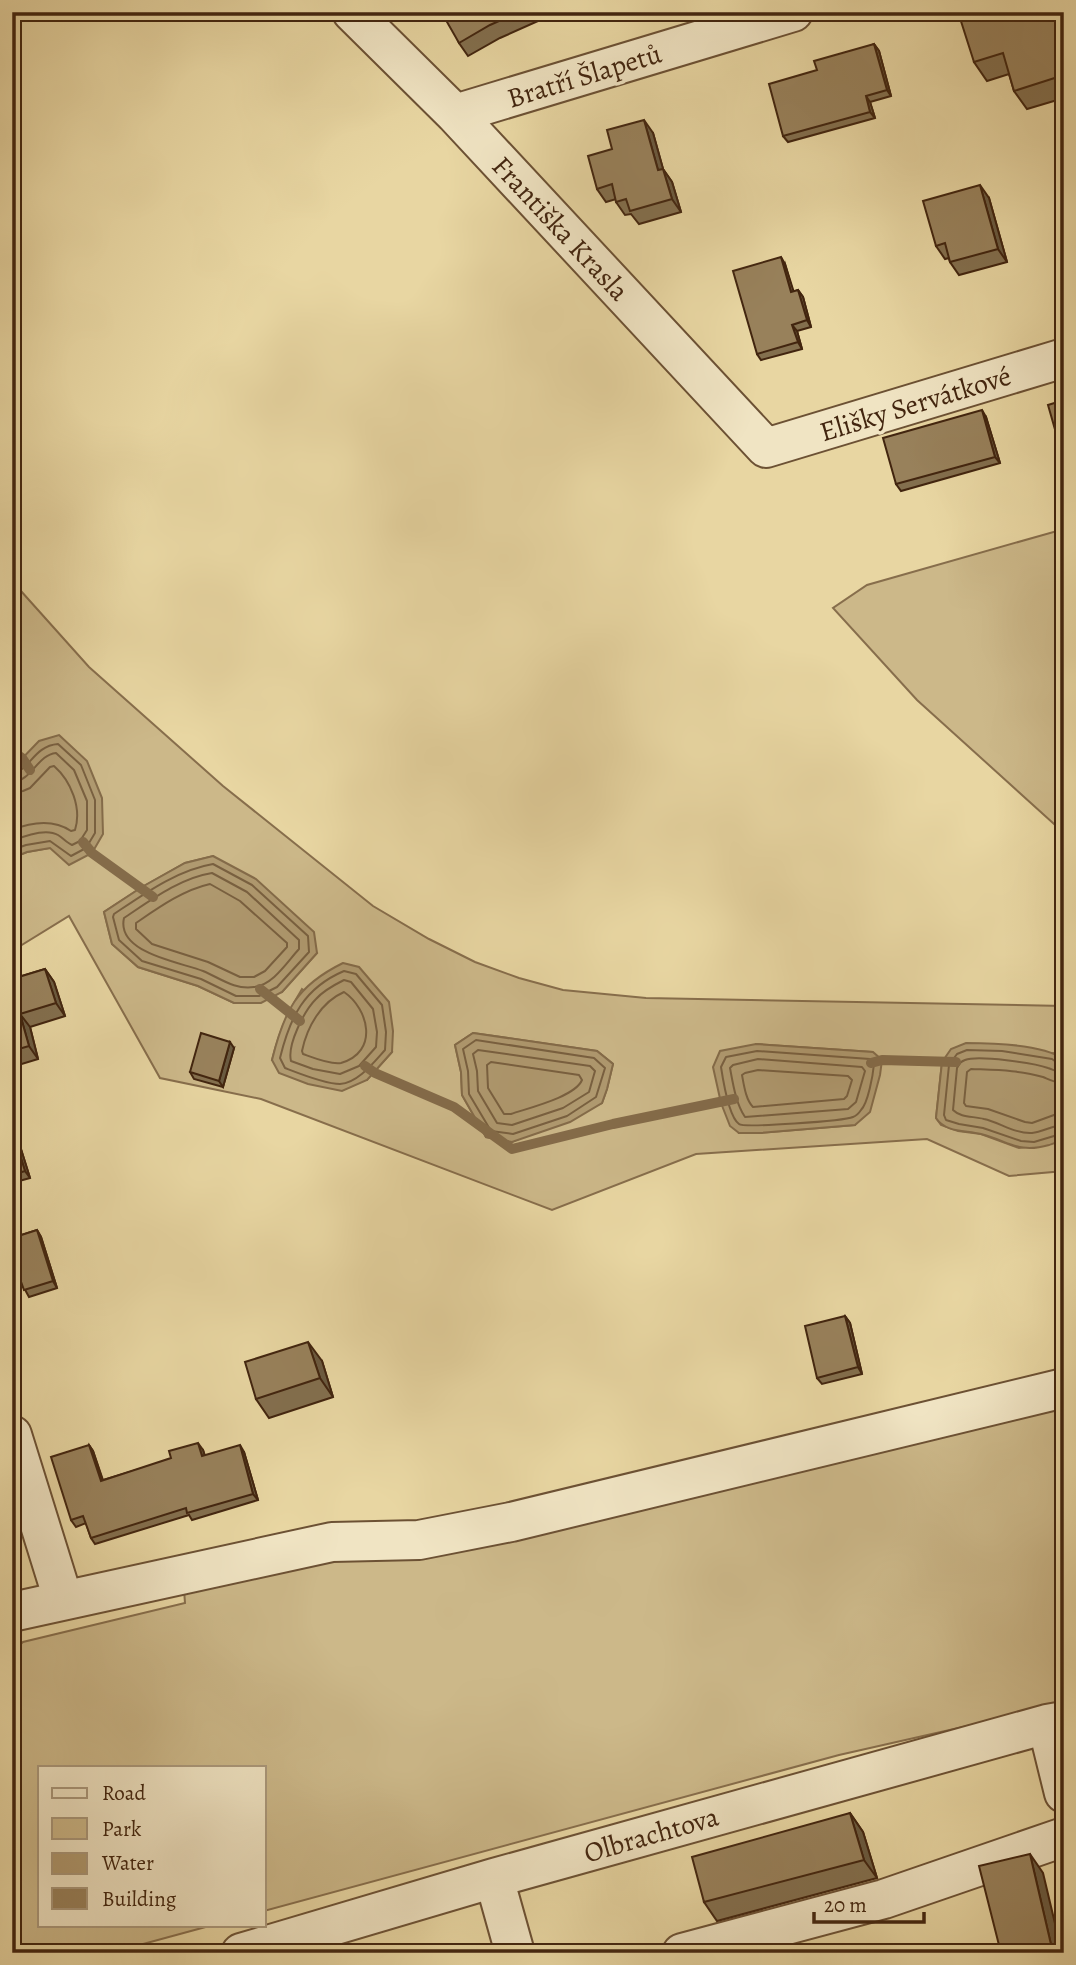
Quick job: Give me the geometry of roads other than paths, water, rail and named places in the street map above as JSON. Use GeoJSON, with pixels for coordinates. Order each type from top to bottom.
{"type":"FeatureCollection","features":[{"type":"Feature","properties":{"kind":"street","name":"Františka Krasla"},"geometry":{"type":"LineString","coordinates":[[352,12],[455,114],[766,448]]}},
{"type":"Feature","properties":{"kind":"street","name":"Bratří Šlapetů"},"geometry":{"type":"LineString","coordinates":[[455,114],[793,12]]}},
{"type":"Feature","properties":{"kind":"street","name":"Elišky Servátkové"},"geometry":{"type":"LineString","coordinates":[[766,448],[1064,358]]}},
{"type":"Feature","properties":{"kind":"street"},"geometry":{"type":"LineString","coordinates":[[12,1612],[332,1542],[419,1539],[511,1522],[1064,1388]]}},
{"type":"Feature","properties":{"kind":"street"},"geometry":{"type":"LineString","coordinates":[[12,1435],[63,1599]]}},
{"type":"Feature","properties":{"kind":"street"},"geometry":{"type":"LineString","coordinates":[[1056,1723],[1064,1793]]}},
{"type":"Feature","properties":{"kind":"street","name":"Olbrachtova"},"geometry":{"type":"LineString","coordinates":[[241,1953],[494,1878],[1056,1723]]}},
{"type":"Feature","properties":{"kind":"street"},"geometry":{"type":"LineString","coordinates":[[682,1953],[884,1899],[1064,1837]]}},
{"type":"Feature","properties":{"kind":"street"},"geometry":{"type":"LineString","coordinates":[[494,1878],[515,1953]]}},
{"type":"Feature","properties":{"kind":"water"},"geometry":{"type":"Polygon","coordinates":[[[59,735],[87,761],[102,798],[103,834],[92,853],[69,865],[50,848],[12,858],[12,769],[39,741],[59,735]]]}},
{"type":"Feature","properties":{"kind":"water"},"geometry":{"type":"Polygon","coordinates":[[[213,856],[256,879],[314,932],[317,953],[282,992],[261,1003],[234,1003],[198,986],[138,967],[112,944],[104,912],[185,863],[213,856]]]}},
{"type":"Feature","properties":{"kind":"water"},"geometry":{"type":"Polygon","coordinates":[[[343,963],[359,967],[389,1002],[393,1031],[392,1052],[367,1080],[342,1091],[308,1084],[279,1073],[272,1060],[282,1027],[294,1002],[314,981],[343,963]]]}},
{"type":"Feature","properties":{"kind":"water"},"geometry":{"type":"Polygon","coordinates":[[[473,1033],[597,1051],[613,1064],[602,1103],[570,1122],[512,1142],[486,1137],[462,1095],[461,1072],[455,1045],[473,1033]]]}},
{"type":"Feature","properties":{"kind":"water"},"geometry":{"type":"Polygon","coordinates":[[[966,1043],[1030,1047],[1064,1059],[1064,1138],[1055,1143],[1029,1148],[1014,1146],[981,1134],[950,1129],[940,1123],[936,1118],[942,1062],[951,1049],[966,1043]]]}},
{"type":"Feature","properties":{"kind":"water"},"geometry":{"type":"Polygon","coordinates":[[[756,1044],[873,1052],[882,1060],[870,1112],[855,1125],[739,1133],[730,1126],[721,1103],[713,1067],[720,1051],[756,1044]]]}},
{"type":"Feature","properties":{"kind":"waterway"},"geometry":{"type":"LineString","coordinates":[[12,751],[22,758],[30,770]]}},
{"type":"Feature","properties":{"kind":"waterway"},"geometry":{"type":"LineString","coordinates":[[83,842],[92,853],[153,897]]}},
{"type":"Feature","properties":{"kind":"waterway"},"geometry":{"type":"LineString","coordinates":[[260,989],[300,1021]]}},
{"type":"Feature","properties":{"kind":"waterway"},"geometry":{"type":"LineString","coordinates":[[871,1063],[882,1060],[956,1062]]}},
{"type":"Feature","properties":{"kind":"waterway"},"geometry":{"type":"LineString","coordinates":[[365,1066],[375,1073],[454,1107],[512,1149],[613,1124],[734,1099]]}}]}
